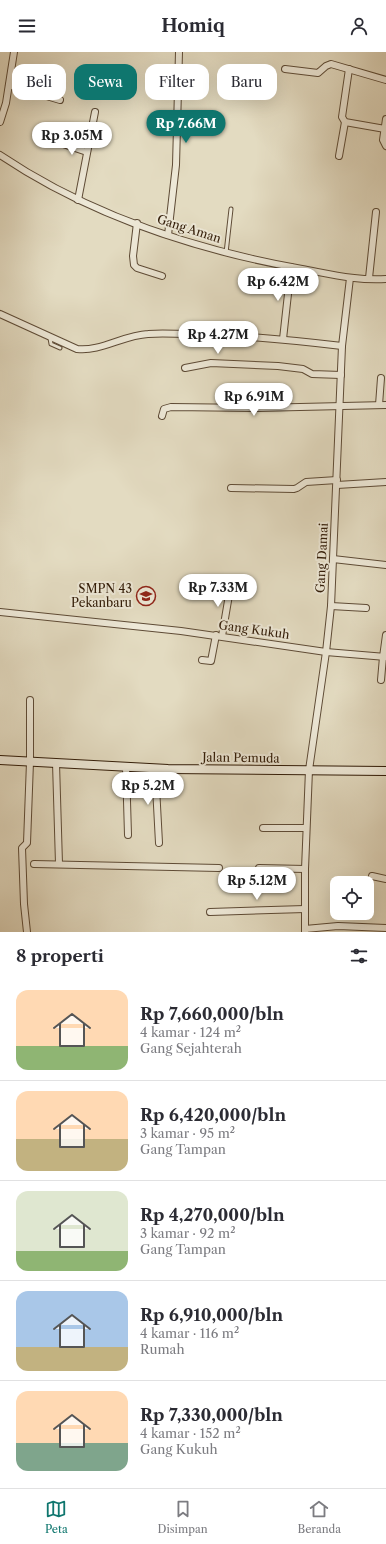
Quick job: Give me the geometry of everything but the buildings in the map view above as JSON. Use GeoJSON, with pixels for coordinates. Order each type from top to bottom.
{"type":"FeatureCollection","features":[{"type":"Feature","properties":{"kind":"main road","name":"Jalan Pemuda"},"geometry":{"type":"LineString","coordinates":[[0,760],[126,768],[386,771]]}},
{"type":"Feature","properties":{"kind":"street"},"geometry":{"type":"LineString","coordinates":[[0,122],[6,103],[14,52]]}},
{"type":"Feature","properties":{"kind":"street"},"geometry":{"type":"LineString","coordinates":[[168,235],[176,165],[179,52]]}},
{"type":"Feature","properties":{"kind":"street"},"geometry":{"type":"LineString","coordinates":[[285,69],[318,73],[326,66],[331,64],[386,80]]}},
{"type":"Feature","properties":{"kind":"street"},"geometry":{"type":"LineString","coordinates":[[339,156],[345,122],[342,117],[349,69]]}},
{"type":"Feature","properties":{"kind":"street"},"geometry":{"type":"LineString","coordinates":[[78,200],[95,112]]}},
{"type":"Feature","properties":{"kind":"street"},"geometry":{"type":"LineString","coordinates":[[386,119],[383,140],[386,146]]}},
{"type":"Feature","properties":{"kind":"street"},"geometry":{"type":"LineString","coordinates":[[345,122],[385,129]]}},
{"type":"Feature","properties":{"kind":"street"},"geometry":{"type":"LineString","coordinates":[[63,144],[87,152]]}},
{"type":"Feature","properties":{"kind":"street","name":"Gang Aman"},"geometry":{"type":"LineString","coordinates":[[0,154],[30,174],[78,200],[168,235],[226,253],[291,267],[350,278],[386,279]]}},
{"type":"Feature","properties":{"kind":"street"},"geometry":{"type":"LineString","coordinates":[[369,278],[376,212]]}},
{"type":"Feature","properties":{"kind":"street"},"geometry":{"type":"LineString","coordinates":[[137,223],[133,256],[134,265],[137,268],[162,276]]}},
{"type":"Feature","properties":{"kind":"street"},"geometry":{"type":"LineString","coordinates":[[283,338],[291,267]]}},
{"type":"Feature","properties":{"kind":"street","name":"Gang Damai"},"geometry":{"type":"LineString","coordinates":[[305,930],[306,828],[309,770],[331,606],[342,346],[350,278]]}},
{"type":"Feature","properties":{"kind":"street"},"geometry":{"type":"LineString","coordinates":[[0,314],[50,338],[82,350],[102,346],[132,336],[149,334],[208,334],[283,338],[342,346]]}},
{"type":"Feature","properties":{"kind":"street"},"geometry":{"type":"LineString","coordinates":[[185,368],[211,363],[278,366],[303,369],[312,374],[341,375]]}},
{"type":"Feature","properties":{"kind":"street"},"geometry":{"type":"LineString","coordinates":[[162,416],[164,409],[171,408],[257,408],[383,405],[381,378]]}},
{"type":"Feature","properties":{"kind":"street"},"geometry":{"type":"LineString","coordinates":[[231,488],[294,489],[306,482],[386,482]]}},
{"type":"Feature","properties":{"kind":"street"},"geometry":{"type":"LineString","coordinates":[[333,559],[386,565]]}},
{"type":"Feature","properties":{"kind":"street"},"geometry":{"type":"LineString","coordinates":[[196,594],[230,595],[211,661],[202,660]]}},
{"type":"Feature","properties":{"kind":"street"},"geometry":{"type":"LineString","coordinates":[[331,606],[366,608]]}},
{"type":"Feature","properties":{"kind":"street","name":"Gang Kukuh"},"geometry":{"type":"LineString","coordinates":[[0,612],[219,636],[326,652],[384,657]]}},
{"type":"Feature","properties":{"kind":"street"},"geometry":{"type":"LineString","coordinates":[[381,680],[386,635]]}},
{"type":"Feature","properties":{"kind":"street"},"geometry":{"type":"LineString","coordinates":[[27,932],[24,904],[22,848],[28,843],[30,700]]}},
{"type":"Feature","properties":{"kind":"street"},"geometry":{"type":"LineString","coordinates":[[56,763],[59,864]]}},
{"type":"Feature","properties":{"kind":"street"},"geometry":{"type":"LineString","coordinates":[[126,768],[128,835]]}},
{"type":"Feature","properties":{"kind":"street"},"geometry":{"type":"LineString","coordinates":[[155,768],[159,843]]}},
{"type":"Feature","properties":{"kind":"street"},"geometry":{"type":"LineString","coordinates":[[263,828],[306,828]]}},
{"type":"Feature","properties":{"kind":"street"},"geometry":{"type":"LineString","coordinates":[[34,864],[219,868]]}},
{"type":"Feature","properties":{"kind":"street"},"geometry":{"type":"LineString","coordinates":[[259,868],[305,869]]}},
{"type":"Feature","properties":{"kind":"street"},"geometry":{"type":"LineString","coordinates":[[374,876],[386,879]]}},
{"type":"Feature","properties":{"kind":"street"},"geometry":{"type":"LineString","coordinates":[[210,912],[305,909]]}},
{"type":"Feature","properties":{"kind":"street"},"geometry":{"type":"LineString","coordinates":[[305,930],[338,926],[373,930],[386,928]]}},
{"type":"Feature","properties":{"kind":"lane"},"geometry":{"type":"LineString","coordinates":[[226,253],[231,209]]}},
{"type":"Feature","properties":{"kind":"lane"},"geometry":{"type":"LineString","coordinates":[[50,338],[51,344],[60,348]]}},
{"type":"Feature","properties":{"kind":"place","name":"SMPN 43 Pekanbaru"},"geometry":{"type":"Point","coordinates":[146,596]}}]}
